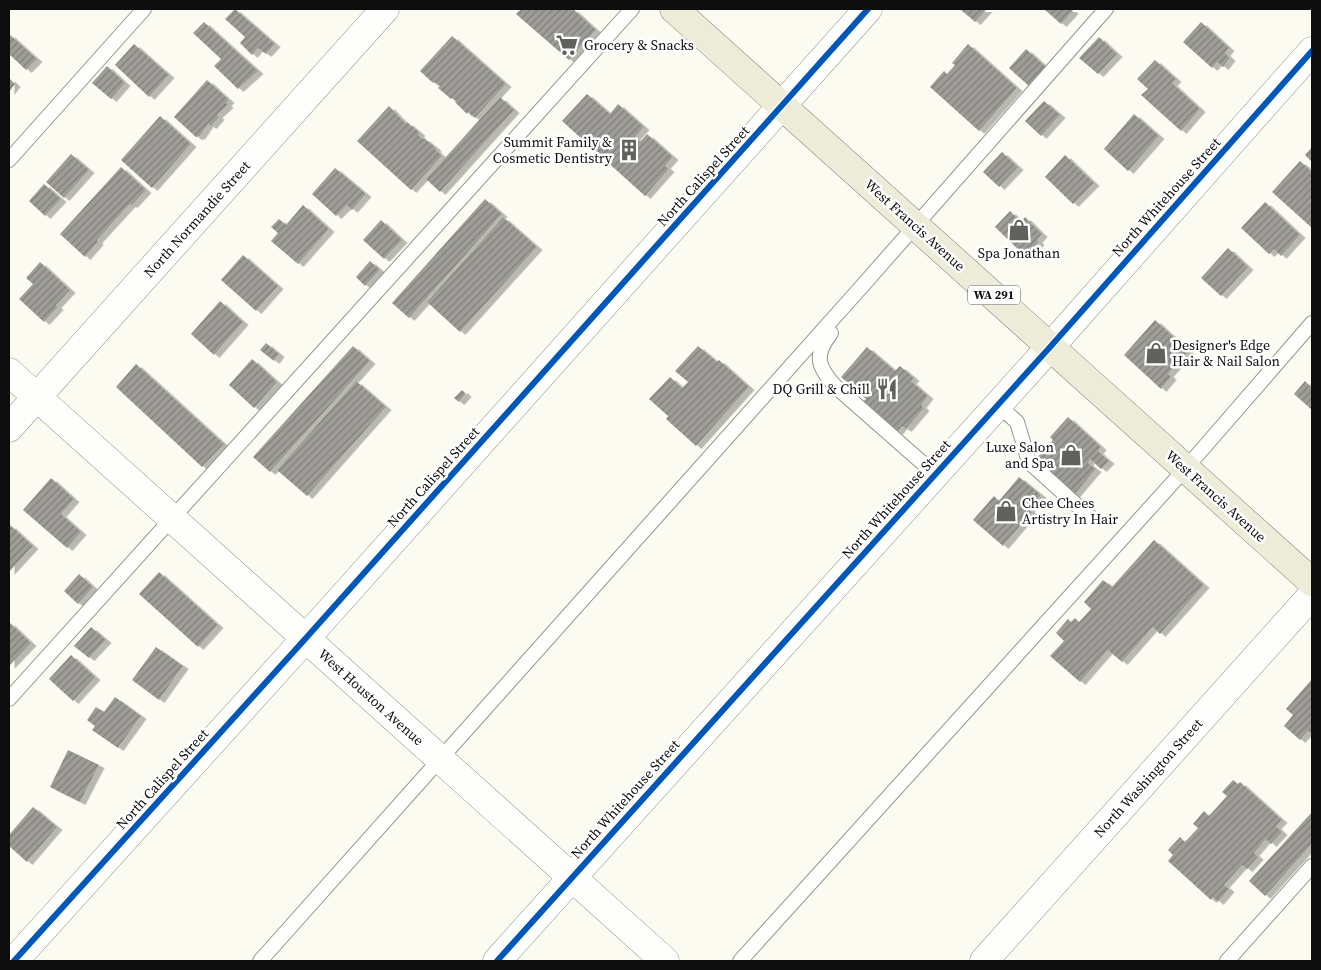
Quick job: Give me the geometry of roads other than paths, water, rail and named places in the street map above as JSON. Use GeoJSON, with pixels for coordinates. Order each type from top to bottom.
{"type":"FeatureCollection","features":[{"type":"Feature","properties":{"kind":"main road","name":"West Francis Avenue"},"geometry":{"type":"LineString","coordinates":[[674,9],[1312,582]]}},
{"type":"Feature","properties":{"kind":"street","name":"North Normandie Street"},"geometry":{"type":"LineString","coordinates":[[9,428],[385,9]]}},
{"type":"Feature","properties":{"kind":"street","name":"North Calispel Street"},"geometry":{"type":"LineString","coordinates":[[14,961],[306,638],[868,9]]}},
{"type":"Feature","properties":{"kind":"street","name":"North Whitehouse Street"},"geometry":{"type":"LineString","coordinates":[[497,961],[1051,346],[1312,51]]}},
{"type":"Feature","properties":{"kind":"street","name":"West Houston Avenue"},"geometry":{"type":"LineString","coordinates":[[9,372],[665,961]]}},
{"type":"Feature","properties":{"kind":"street","name":"North Washington Street"},"geometry":{"type":"LineString","coordinates":[[984,961],[1312,595]]}},
{"type":"Feature","properties":{"kind":"lane"},"geometry":{"type":"LineString","coordinates":[[9,160],[144,9]]}},
{"type":"Feature","properties":{"kind":"lane"},"geometry":{"type":"LineString","coordinates":[[9,699],[632,9]]}},
{"type":"Feature","properties":{"kind":"lane"},"geometry":{"type":"LineString","coordinates":[[260,961],[916,226],[1106,9]]}},
{"type":"Feature","properties":{"kind":"lane"},"geometry":{"type":"LineString","coordinates":[[871,290],[823,344],[819,354],[821,365],[826,377],[834,386],[936,474]]}},
{"type":"Feature","properties":{"kind":"lane"},"geometry":{"type":"LineString","coordinates":[[740,961],[1186,468],[1312,323]]}},
{"type":"Feature","properties":{"kind":"lane"},"geometry":{"type":"LineString","coordinates":[[998,404],[1017,422],[1029,462],[1091,518]]}},
{"type":"Feature","properties":{"kind":"lane"},"geometry":{"type":"LineString","coordinates":[[1227,961],[1312,866]]}},
{"type":"Feature","properties":{"kind":"place","name":"Grocery & Snacks"},"geometry":{"type":"Point","coordinates":[567,45]}},
{"type":"Feature","properties":{"kind":"place","name":"Summit Family & Cosmetic Dentistry"},"geometry":{"type":"Point","coordinates":[629,150]}},
{"type":"Feature","properties":{"kind":"place","name":"Spa Jonathan"},"geometry":{"type":"Point","coordinates":[1019,230]}},
{"type":"Feature","properties":{"kind":"place","name":"Designer's Edge Hair & Nail Salon"},"geometry":{"type":"Point","coordinates":[1156,353]}},
{"type":"Feature","properties":{"kind":"place","name":"DQ Grill & Chill"},"geometry":{"type":"Point","coordinates":[887,389]}},
{"type":"Feature","properties":{"kind":"place","name":"Luxe Salon and Spa"},"geometry":{"type":"Point","coordinates":[1071,455]}},
{"type":"Feature","properties":{"kind":"place","name":"Chee Chees Artistry In Hair"},"geometry":{"type":"Point","coordinates":[1006,511]}}]}
